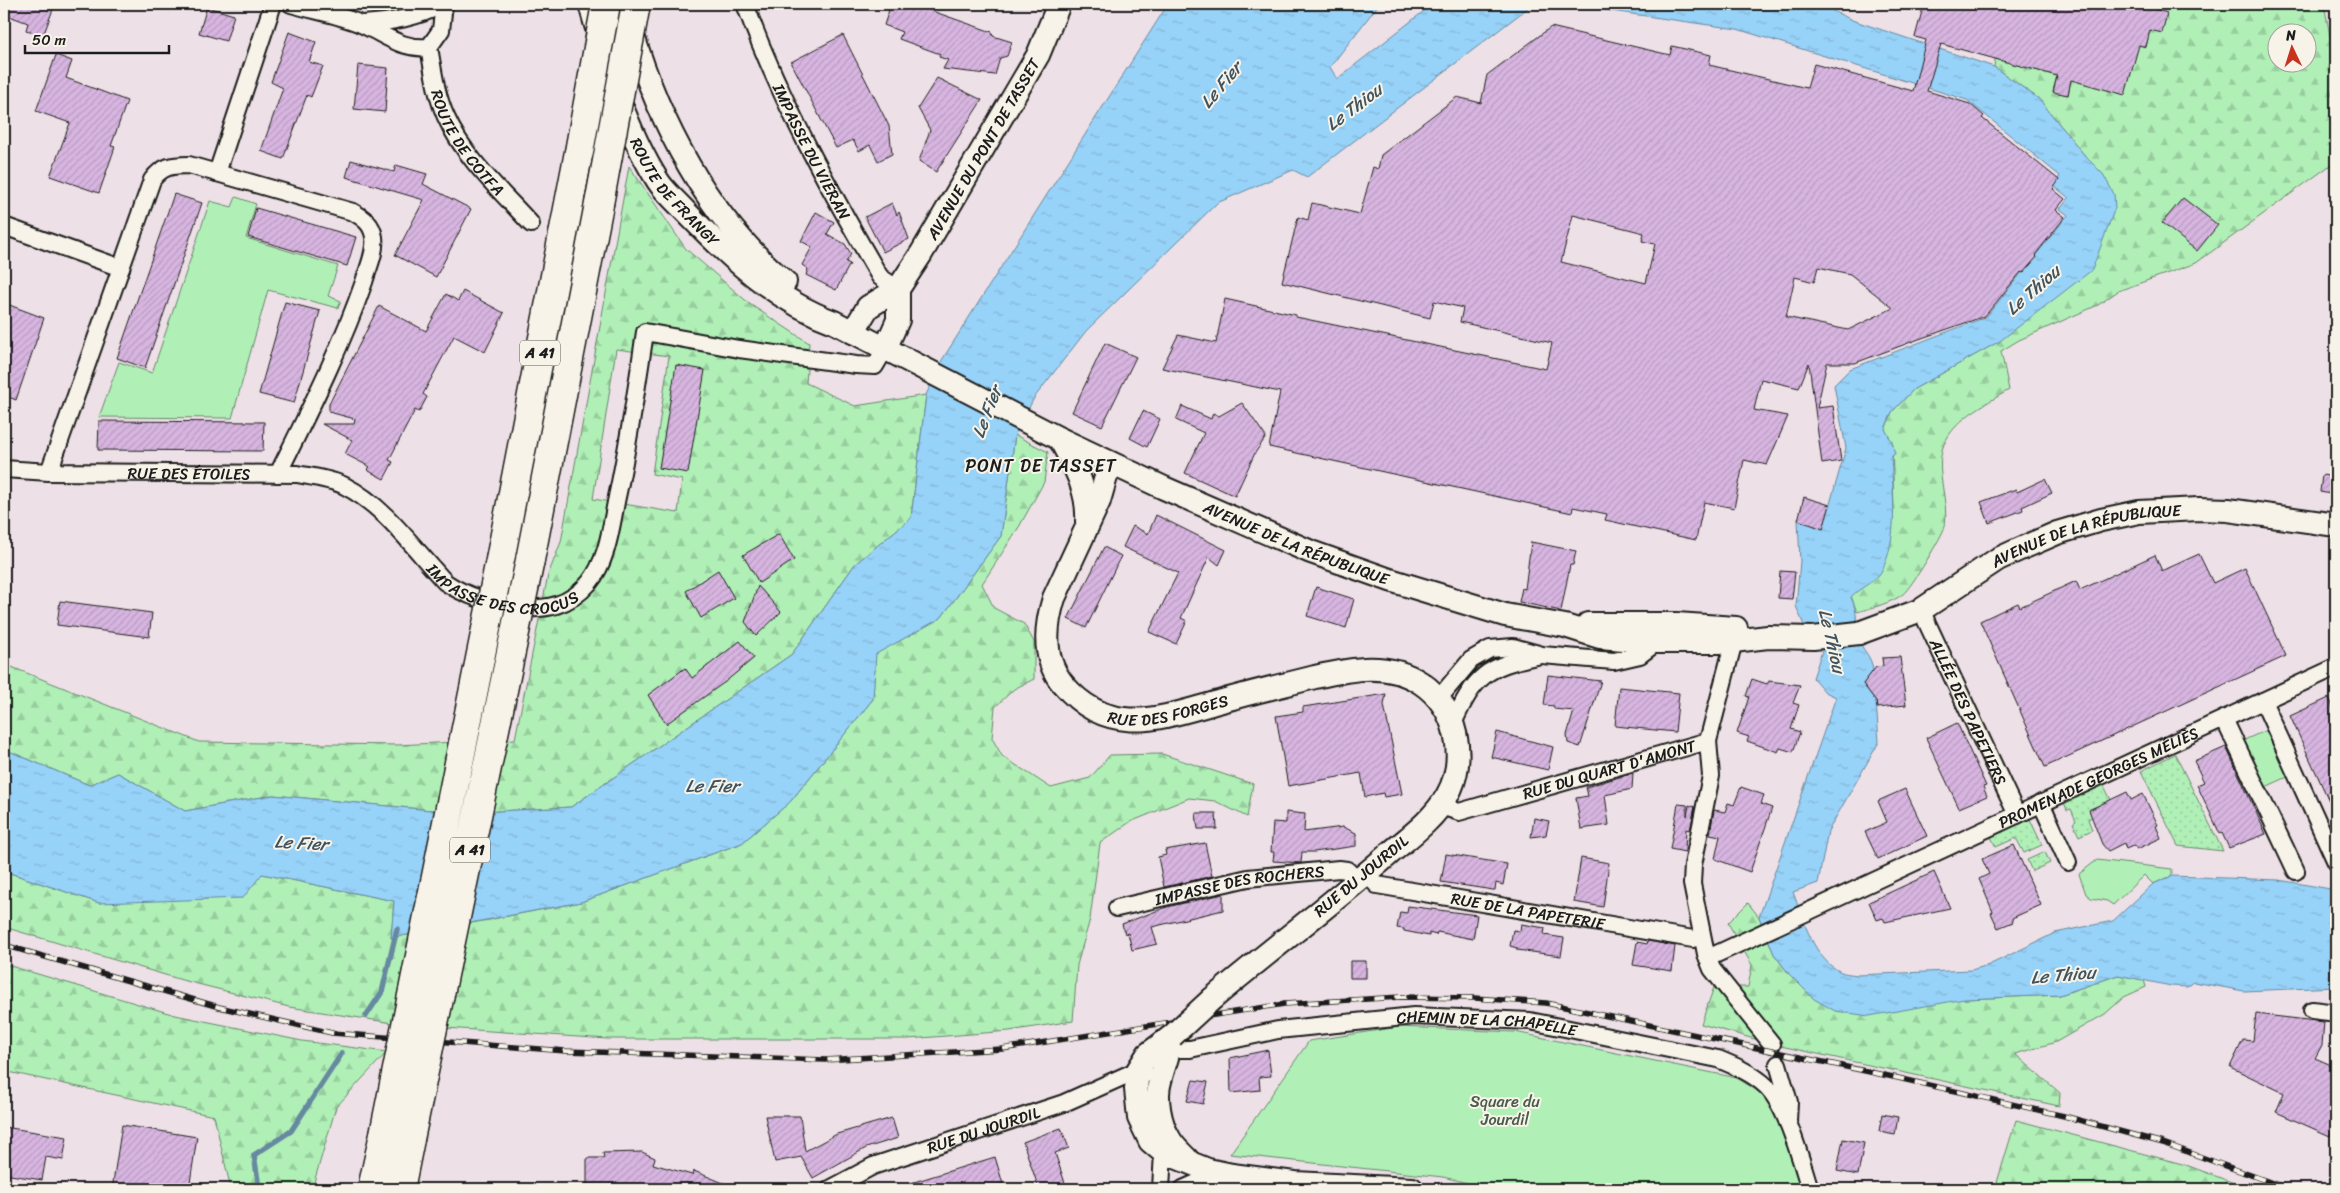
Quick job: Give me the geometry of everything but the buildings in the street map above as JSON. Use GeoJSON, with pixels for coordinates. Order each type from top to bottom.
{"type":"FeatureCollection","features":[{"type":"Feature","properties":{"kind":"highway","name":"A 41"},"geometry":{"type":"LineString","coordinates":[[372,1189],[502,554],[606,4]]}},
{"type":"Feature","properties":{"kind":"highway","name":"A 41"},"geometry":{"type":"LineString","coordinates":[[400,1189],[530,560],[636,4]]}},
{"type":"Feature","properties":{"kind":"main road","name":"ROUTE DE FRANGY"},"geometry":{"type":"LineString","coordinates":[[590,4],[607,64],[631,132],[659,182],[714,242],[759,280],[802,307],[1039,428]]}},
{"type":"Feature","properties":{"kind":"main road","name":"ROUTE DE FRANGY"},"geometry":{"type":"LineString","coordinates":[[624,4],[644,74],[690,170],[726,220],[764,265],[844,327]]}},
{"type":"Feature","properties":{"kind":"main road","name":"AVENUE DU PONT DE TASSET"},"geometry":{"type":"LineString","coordinates":[[844,327],[868,307],[898,289],[924,249],[1038,55],[1058,4]]}},
{"type":"Feature","properties":{"kind":"main road"},"geometry":{"type":"LineString","coordinates":[[885,349],[898,320],[898,289]]}},
{"type":"Feature","properties":{"kind":"main road","name":"AVENUE DE LA RÉPUBLIQUE"},"geometry":{"type":"LineString","coordinates":[[1039,428],[1110,463],[1248,525],[1335,561],[1505,614],[1565,626],[1600,637],[1658,642],[1734,641],[1768,637],[1829,637],[1859,632],[1921,610],[2005,556],[2057,533],[2101,520],[2148,511],[2199,508],[2259,514],[2335,526]]}},
{"type":"Feature","properties":{"kind":"main road","name":"RUE DES FORGES"},"geometry":{"type":"LineString","coordinates":[[1060,439],[1085,492],[1088,508],[1087,530]]}},
{"type":"Feature","properties":{"kind":"main road","name":"RUE DES FORGES"},"geometry":{"type":"LineString","coordinates":[[1110,463],[1099,501],[1054,598],[1049,614],[1048,650],[1054,672],[1080,701],[1094,711],[1109,717],[1146,720],[1166,717],[1266,689],[1362,668],[1376,668],[1407,676],[1421,683],[1439,698]]}},
{"type":"Feature","properties":{"kind":"main road","name":"AVENUE DE LA RÉPUBLIQUE"},"geometry":{"type":"LineString","coordinates":[[1565,626],[1602,623],[1676,624],[1738,628],[1768,637]]}},
{"type":"Feature","properties":{"kind":"main road","name":"RUE DU JOURDIL"},"geometry":{"type":"LineString","coordinates":[[1138,1070],[1148,1054],[1167,1044],[1212,999],[1362,877],[1425,823],[1441,806],[1453,784],[1456,771],[1457,742],[1454,724],[1439,698]]}},
{"type":"Feature","properties":{"kind":"main road"},"geometry":{"type":"LineString","coordinates":[[1166,1146],[1159,1083],[1167,1044]]}},
{"type":"Feature","properties":{"kind":"main road"},"geometry":{"type":"LineString","coordinates":[[1138,1070],[1136,1089],[1139,1118],[1150,1141],[1166,1146],[1208,1170],[1295,1183],[1412,1189]]}},
{"type":"Feature","properties":{"kind":"main road"},"geometry":{"type":"LineString","coordinates":[[1295,1183],[1318,1189]]}},
{"type":"Feature","properties":{"kind":"street"},"geometry":{"type":"LineString","coordinates":[[217,173],[273,4]]}},
{"type":"Feature","properties":{"kind":"street"},"geometry":{"type":"LineString","coordinates":[[291,4],[363,24],[397,44],[411,47],[429,47],[441,30],[443,4]]}},
{"type":"Feature","properties":{"kind":"street"},"geometry":{"type":"LineString","coordinates":[[363,24],[403,20],[443,4]]}},
{"type":"Feature","properties":{"kind":"street","name":"IMPASSE DU VIÉRAN"},"geometry":{"type":"LineString","coordinates":[[745,4],[768,64],[810,153],[880,277],[898,289]]}},
{"type":"Feature","properties":{"kind":"street","name":"ROUTE DE COTFA"},"geometry":{"type":"LineString","coordinates":[[429,47],[438,95],[446,118],[459,140],[478,165],[531,224]]}},
{"type":"Feature","properties":{"kind":"street"},"geometry":{"type":"LineString","coordinates":[[49,472],[152,180],[158,172],[167,166],[189,165],[354,212],[371,227],[374,239],[373,254],[355,308],[320,389],[278,474]]}},
{"type":"Feature","properties":{"kind":"street"},"geometry":{"type":"LineString","coordinates":[[4,226],[120,268]]}},
{"type":"Feature","properties":{"kind":"street","name":"IMPASSE DES CROCUS"},"geometry":{"type":"LineString","coordinates":[[278,474],[320,478],[344,485],[363,496],[384,514],[445,582],[457,591],[482,600],[528,608],[563,604],[588,584],[596,574],[608,540],[630,439],[645,332],[739,349],[856,365],[875,366],[885,349]]}},
{"type":"Feature","properties":{"kind":"street","name":"RUE DES ÉTOILES"},"geometry":{"type":"LineString","coordinates":[[4,469],[49,472],[278,474]]}},
{"type":"Feature","properties":{"kind":"street","name":"ALLÉE DES PAPETIERS"},"geometry":{"type":"LineString","coordinates":[[1921,610],[2017,815]]}},
{"type":"Feature","properties":{"kind":"street","name":"RUE DU JOURDIL"},"geometry":{"type":"LineString","coordinates":[[1439,698],[1471,660],[1480,653],[1490,649],[1513,647],[1542,655],[1614,661],[1634,658],[1658,642],[1676,624]]}},
{"type":"Feature","properties":{"kind":"street","name":"RUE DU QUART D'AMONT"},"geometry":{"type":"LineString","coordinates":[[1441,806],[1459,812],[1708,741],[1734,641]]}},
{"type":"Feature","properties":{"kind":"street","name":"RUE DU JOURDIL"},"geometry":{"type":"LineString","coordinates":[[1454,724],[1464,700],[1486,673],[1503,664],[1542,655]]}},
{"type":"Feature","properties":{"kind":"street","name":"PROMENADE GEORGES MÉLIÈS"},"geometry":{"type":"LineString","coordinates":[[1708,958],[1727,951],[2336,667]]}},
{"type":"Feature","properties":{"kind":"street"},"geometry":{"type":"LineString","coordinates":[[2263,701],[2336,862]]}},
{"type":"Feature","properties":{"kind":"street"},"geometry":{"type":"LineString","coordinates":[[2224,719],[2296,871]]}},
{"type":"Feature","properties":{"kind":"street"},"geometry":{"type":"LineString","coordinates":[[1708,741],[1711,776],[1693,865],[1692,890],[1712,969],[1772,1044]]}},
{"type":"Feature","properties":{"kind":"street"},"geometry":{"type":"LineString","coordinates":[[2041,803],[2068,862]]}},
{"type":"Feature","properties":{"kind":"street","name":"IMPASSE DES ROCHERS"},"geometry":{"type":"LineString","coordinates":[[1117,908],[1248,878],[1339,869],[1347,870],[1362,877]]}},
{"type":"Feature","properties":{"kind":"street","name":"RUE DE LA PAPETERIE"},"geometry":{"type":"LineString","coordinates":[[1362,877],[1377,885],[1693,940]]}},
{"type":"Feature","properties":{"kind":"street"},"geometry":{"type":"LineString","coordinates":[[2312,1010],[2336,1013]]}},
{"type":"Feature","properties":{"kind":"street","name":"CHEMIN DE LA CHAPELLE"},"geometry":{"type":"LineString","coordinates":[[1167,1044],[1190,1049],[1278,1030],[1414,1016],[1530,1021],[1718,1060],[1742,1068],[1767,1087],[1788,1122],[1810,1189]]}},
{"type":"Feature","properties":{"kind":"street","name":"CHEMIN DE LA CHAPELLE"},"geometry":{"type":"LineString","coordinates":[[1778,1064],[1789,1102],[1788,1122]]}},
{"type":"Feature","properties":{"kind":"street"},"geometry":{"type":"LineString","coordinates":[[1138,1070],[1159,1083]]}},
{"type":"Feature","properties":{"kind":"street","name":"RUE DU JOURDIL"},"geometry":{"type":"LineString","coordinates":[[830,1189],[873,1166],[1064,1103],[1138,1070]]}},
{"type":"Feature","properties":{"kind":"street"},"geometry":{"type":"LineString","coordinates":[[1161,1189],[1166,1146]]}},
{"type":"Feature","properties":{"kind":"street"},"geometry":{"type":"LineString","coordinates":[[1183,1189],[1201,1181],[1232,1175]]}},
{"type":"Feature","properties":{"kind":"green space"},"geometry":{"type":"Polygon","coordinates":[[[2150,4],[2324,4],[2336,68],[2336,161],[2196,263],[2118,291],[2098,305],[2019,340],[2001,351],[2009,390],[1979,407],[1960,422],[1952,430],[1942,450],[1940,469],[1946,517],[1945,526],[1939,540],[1903,594],[1887,603],[1857,612],[1851,596],[1855,592],[1894,509],[1892,442],[1885,430],[1892,412],[1914,389],[2000,341],[2103,174],[2086,157],[2039,99],[1994,67],[1995,59],[2057,76],[2053,91],[2068,95],[2071,80],[2139,45],[2146,47],[2150,30],[2150,4]]]}},
{"type":"Feature","properties":{"kind":"green space"},"geometry":{"type":"Polygon","coordinates":[[[629,166],[686,249],[751,305],[809,343],[806,383],[855,406],[926,395],[911,518],[855,564],[792,654],[571,807],[463,813],[273,795],[185,811],[118,773],[89,785],[4,749],[4,664],[199,742],[397,745],[515,739],[548,575],[561,542],[629,166]],[[616,349],[593,499],[678,513],[682,480],[652,474],[669,356],[616,349]]]}},
{"type":"Feature","properties":{"kind":"green space"},"geometry":{"type":"Polygon","coordinates":[[[236,197],[256,204],[246,238],[338,266],[328,296],[341,301],[338,308],[268,290],[232,418],[99,417],[119,362],[152,373],[210,201],[232,207],[236,197]]]}},
{"type":"Feature","properties":{"kind":"green space"},"geometry":{"type":"Polygon","coordinates":[[[1015,435],[1048,452],[1044,482],[1019,527],[982,584],[994,608],[1024,624],[1034,642],[1034,679],[1014,689],[995,707],[992,738],[1002,756],[1051,788],[1090,778],[1110,755],[1162,754],[1253,784],[1247,817],[1215,801],[1189,798],[1130,822],[1100,843],[1090,919],[1077,965],[1073,1021],[1009,1031],[908,1039],[608,1039],[446,1028],[467,924],[581,902],[742,843],[790,802],[873,699],[875,654],[941,618],[1001,536],[1015,435]]]}},
{"type":"Feature","properties":{"kind":"green space"},"geometry":{"type":"Polygon","coordinates":[[[2269,729],[2290,776],[2263,788],[2242,741],[2269,729]]]}},
{"type":"Feature","properties":{"kind":"green space"},"geometry":{"type":"Polygon","coordinates":[[[2175,754],[2223,851],[2178,846],[2141,771],[2175,754]]]}},
{"type":"Feature","properties":{"kind":"green space"},"geometry":{"type":"Polygon","coordinates":[[[2102,782],[2111,800],[2090,809],[2092,817],[2088,819],[2092,830],[2079,836],[2073,823],[2076,821],[2071,809],[2067,810],[2063,800],[2102,782]]]}},
{"type":"Feature","properties":{"kind":"green space"},"geometry":{"type":"Polygon","coordinates":[[[2028,815],[2042,845],[2024,853],[2016,838],[1996,847],[1989,833],[2028,815]]]}},
{"type":"Feature","properties":{"kind":"green space"},"geometry":{"type":"Polygon","coordinates":[[[2045,852],[2050,863],[2032,871],[2027,860],[2045,852]]]}},
{"type":"Feature","properties":{"kind":"green space"},"geometry":{"type":"Polygon","coordinates":[[[2097,860],[2172,869],[2172,876],[2153,884],[2144,875],[2113,905],[2107,901],[2091,898],[2086,894],[2079,874],[2097,860]]]}},
{"type":"Feature","properties":{"kind":"green space"},"geometry":{"type":"Polygon","coordinates":[[[4,871],[99,903],[262,874],[394,901],[391,938],[411,934],[393,1023],[289,1007],[182,980],[4,927],[4,871]]]}},
{"type":"Feature","properties":{"kind":"green space"},"geometry":{"type":"Polygon","coordinates":[[[1748,903],[1759,917],[1774,954],[1789,974],[1965,999],[2060,995],[2118,975],[2144,980],[2146,987],[2124,997],[2105,1014],[2056,1042],[2015,1054],[2060,1093],[2059,1106],[1776,1045],[1701,1024],[1714,987],[1748,987],[1752,965],[1728,923],[1748,903]]]}},
{"type":"Feature","properties":{"kind":"green space"},"geometry":{"type":"Polygon","coordinates":[[[4,964],[175,1015],[302,1041],[387,1052],[336,1107],[312,1189],[265,1189],[230,1185],[214,1116],[4,1071],[4,964]]]}},
{"type":"Feature","properties":{"kind":"green space","name":"Square du Jourdil"},"geometry":{"type":"Polygon","coordinates":[[[1399,1027],[1515,1032],[1737,1078],[1764,1095],[1781,1128],[1802,1189],[1492,1189],[1443,1177],[1230,1154],[1309,1041],[1399,1027]]]}},
{"type":"Feature","properties":{"kind":"green space"},"geometry":{"type":"Polygon","coordinates":[[[2016,1120],[2186,1165],[2250,1189],[1995,1189],[2016,1120]]]}},
{"type":"Feature","properties":{"kind":"water","name":"Le Fier"},"geometry":{"type":"Polygon","coordinates":[[[1168,4],[1379,4],[1330,67],[1337,79],[1433,4],[1533,4],[1307,177],[1293,170],[1217,203],[1086,331],[1034,398],[1015,435],[1001,536],[941,618],[876,654],[873,699],[790,802],[742,843],[581,902],[391,938],[394,901],[262,874],[243,898],[99,903],[4,871],[4,749],[89,785],[118,773],[185,811],[273,795],[463,813],[571,807],[792,654],[855,564],[911,518],[926,395],[942,360],[1168,4]]]}},
{"type":"Feature","properties":{"kind":"water","name":"Le Thiou"},"geometry":{"type":"Polygon","coordinates":[[[1562,4],[1819,4],[1852,20],[1994,67],[2039,99],[2086,157],[2103,174],[2114,194],[2115,208],[2092,270],[2000,341],[1914,389],[1892,412],[1885,429],[1892,442],[1895,454],[1891,456],[1894,515],[1890,545],[1887,559],[1878,576],[1851,597],[1855,609],[1860,643],[1872,665],[1873,671],[1863,684],[1876,701],[1879,742],[1828,831],[1818,883],[1793,892],[1810,937],[1823,958],[1841,972],[1857,975],[1971,970],[1989,965],[2055,933],[2113,921],[2153,884],[2172,876],[2279,880],[2336,890],[2336,987],[2244,991],[2194,982],[2187,987],[2171,986],[2118,975],[2060,995],[1965,999],[1869,1016],[1835,1011],[1814,999],[1789,974],[1774,954],[1759,917],[1836,697],[1825,692],[1813,678],[1822,651],[1803,623],[1796,606],[1800,561],[1798,520],[1823,528],[1846,448],[1834,385],[1850,369],[1986,317],[2068,215],[2060,209],[2069,198],[2054,186],[2060,176],[1967,100],[1737,29],[1562,4]]]}},
{"type":"Feature","properties":{"kind":"waterway"},"geometry":{"type":"LineString","coordinates":[[366,1016],[382,992],[397,929]]}},
{"type":"Feature","properties":{"kind":"waterway"},"geometry":{"type":"LineString","coordinates":[[258,1181],[254,1155],[291,1131],[342,1053]]}},
{"type":"Feature","properties":{"kind":"railway"},"geometry":{"type":"LineString","coordinates":[[4,945],[219,1007],[332,1033],[566,1051],[825,1060],[1002,1049],[1284,1004],[1401,997],[1474,998],[1546,1003],[1898,1078],[2064,1116],[2163,1143],[2289,1189]]}},
{"type":"Feature","properties":{"kind":"district","name":"PONT DE TASSET"},"geometry":{"type":"Point","coordinates":[1041,466]}}]}
